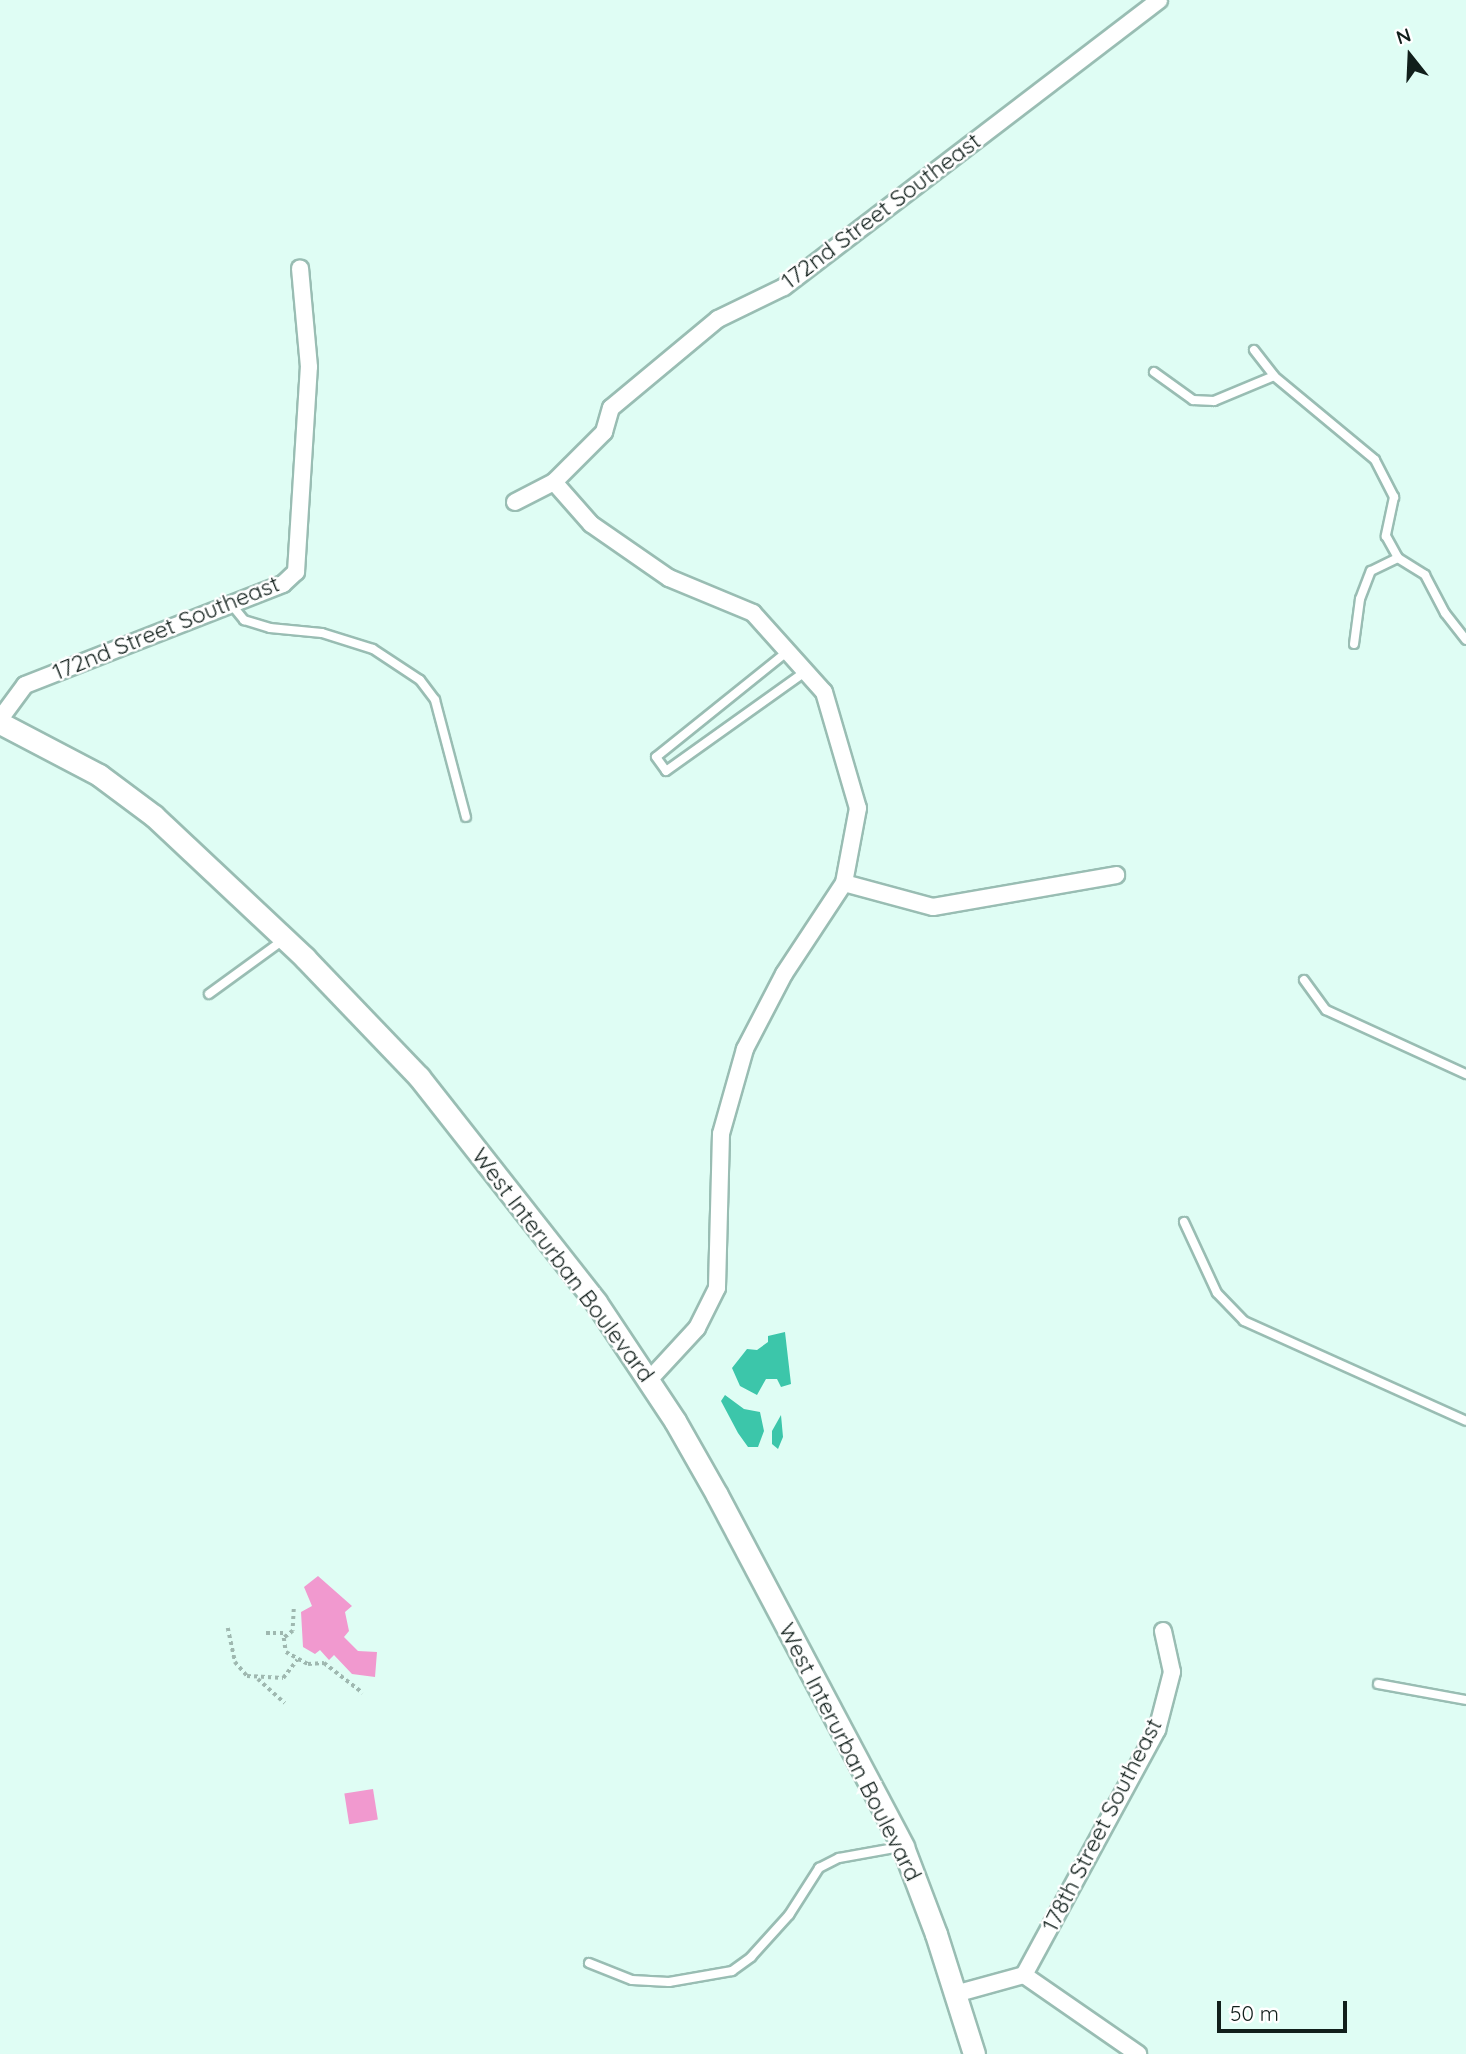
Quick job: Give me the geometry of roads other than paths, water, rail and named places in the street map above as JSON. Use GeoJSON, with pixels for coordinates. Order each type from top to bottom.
{"type":"FeatureCollection","features":[{"type":"Feature","properties":{"kind":"street","name":"172nd Street Southeast"},"geometry":{"type":"LineString","coordinates":[[514,502],[554,482],[604,432],[611,408],[718,319],[784,286],[1159,0]]}},
{"type":"Feature","properties":{"kind":"street","name":"172nd Street Southeast"},"geometry":{"type":"LineString","coordinates":[[0,721],[25,685],[283,584],[296,572],[309,367],[300,268]]}},
{"type":"Feature","properties":{"kind":"street"},"geometry":{"type":"LineString","coordinates":[[554,482],[591,524],[669,578],[754,613],[824,692],[858,808],[844,883],[784,974],[746,1049],[721,1134],[717,1289],[697,1328],[649,1380]]}},
{"type":"Feature","properties":{"kind":"street","name":"West Interurban Boulevard"},"geometry":{"type":"LineString","coordinates":[[0,721],[99,775],[154,816],[286,939],[419,1077],[596,1302],[649,1380],[718,1495],[903,1847],[956,1994],[974,2054]]}},
{"type":"Feature","properties":{"kind":"street"},"geometry":{"type":"LineString","coordinates":[[844,883],[933,907],[1116,875]]}},
{"type":"Feature","properties":{"kind":"street","name":"178th Street Southeast"},"geometry":{"type":"LineString","coordinates":[[1024,1975],[1157,1730],[1172,1672],[1163,1631]]}},
{"type":"Feature","properties":{"kind":"street"},"geometry":{"type":"LineString","coordinates":[[956,1994],[1024,1975],[1138,2054]]}},
{"type":"Feature","properties":{"kind":"lane"},"geometry":{"type":"LineString","coordinates":[[1254,350],[1273,376],[1375,460],[1394,496],[1386,536],[1398,558],[1424,575],[1445,613],[1466,640]]}},
{"type":"Feature","properties":{"kind":"lane"},"geometry":{"type":"LineString","coordinates":[[1154,372],[1193,400],[1214,401],[1273,376]]}},
{"type":"Feature","properties":{"kind":"lane"},"geometry":{"type":"LineString","coordinates":[[1354,644],[1360,599],[1371,571],[1398,558]]}},
{"type":"Feature","properties":{"kind":"lane"},"geometry":{"type":"LineString","coordinates":[[230,604],[244,620],[270,628],[322,633],[373,649],[420,680],[435,700],[466,817]]}},
{"type":"Feature","properties":{"kind":"lane"},"geometry":{"type":"LineString","coordinates":[[788,651],[656,757],[666,771],[806,671]]}},
{"type":"Feature","properties":{"kind":"lane"},"geometry":{"type":"LineString","coordinates":[[209,993],[286,939]]}},
{"type":"Feature","properties":{"kind":"lane"},"geometry":{"type":"LineString","coordinates":[[1304,981],[1326,1010],[1466,1074]]}},
{"type":"Feature","properties":{"kind":"lane"},"geometry":{"type":"LineString","coordinates":[[1184,1222],[1217,1293],[1244,1321],[1466,1421]]}},
{"type":"Feature","properties":{"kind":"lane"},"geometry":{"type":"LineString","coordinates":[[1378,1684],[1466,1700]]}},
{"type":"Feature","properties":{"kind":"lane"},"geometry":{"type":"LineString","coordinates":[[589,1964],[632,1980],[669,1982],[732,1971],[751,1957],[789,1915],[819,1868],[839,1858],[903,1847]]}}]}
